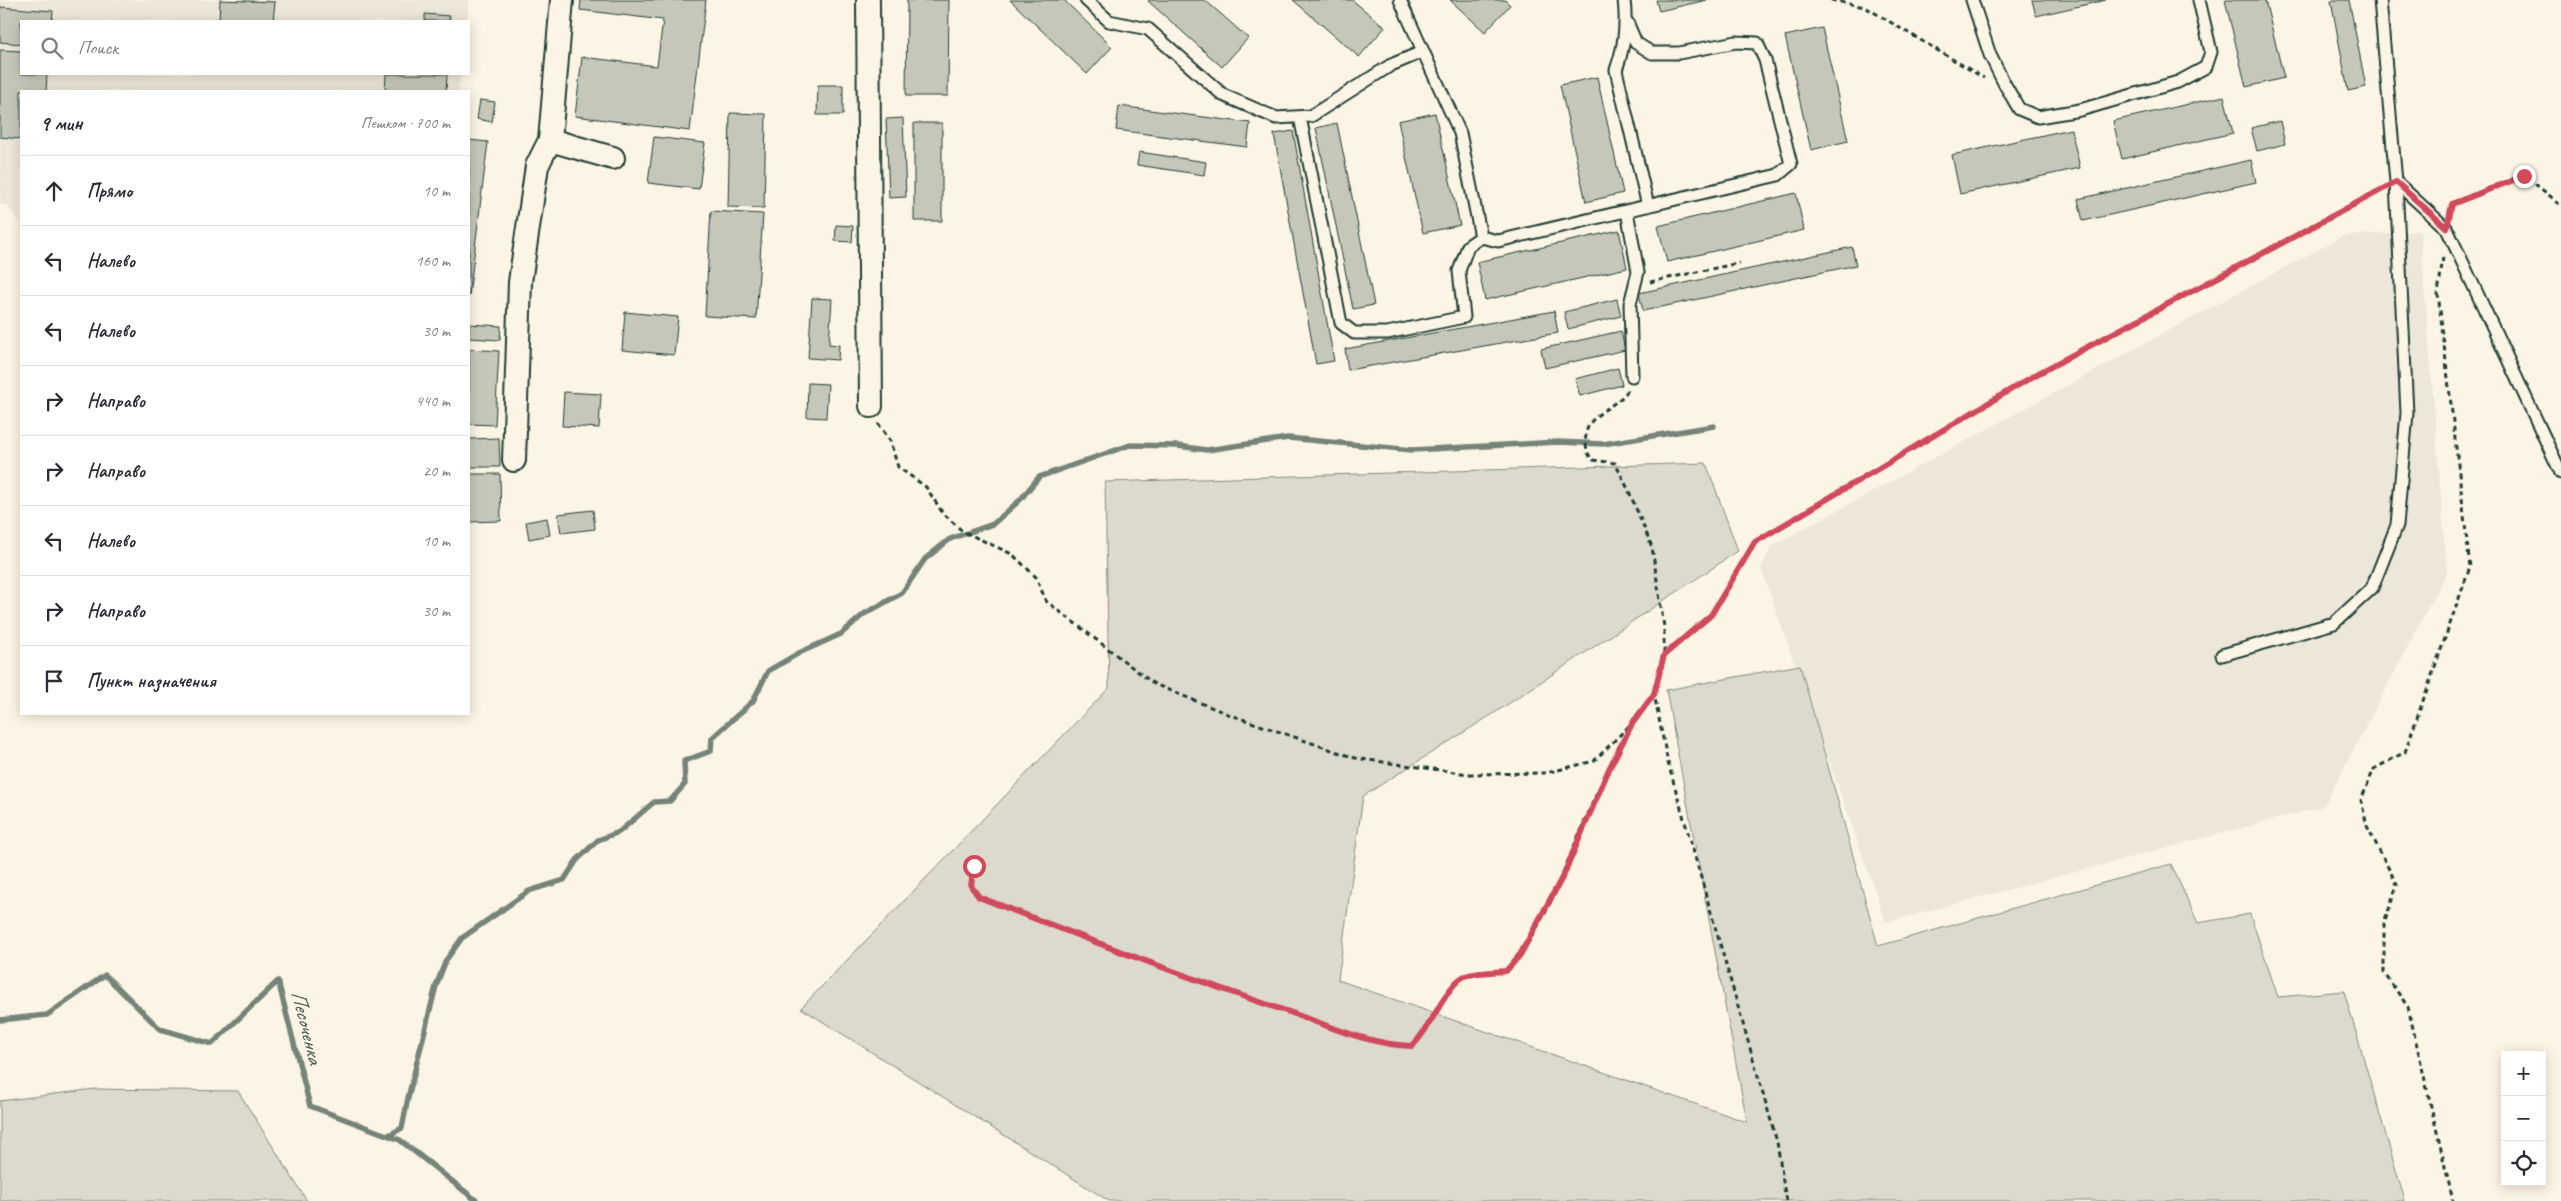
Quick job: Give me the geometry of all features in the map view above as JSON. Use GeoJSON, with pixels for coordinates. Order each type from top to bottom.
{"type":"FeatureCollection","features":[{"type":"Feature","properties":{"kind":"street"},"geometry":{"type":"LineString","coordinates":[[514,460],[520,282],[537,166],[550,140],[562,0]]}},
{"type":"Feature","properties":{"kind":"street"},"geometry":{"type":"LineString","coordinates":[[868,0],[871,406]]}},
{"type":"Feature","properties":{"kind":"street"},"geometry":{"type":"LineString","coordinates":[[550,140],[613,158]]}},
{"type":"Feature","properties":{"kind":"lane"},"geometry":{"type":"LineString","coordinates":[[1086,0],[1108,21],[1148,29],[1223,95],[1276,118],[1311,116],[1358,88],[1391,65],[1422,52]]}},
{"type":"Feature","properties":{"kind":"lane"},"geometry":{"type":"LineString","coordinates":[[1400,0],[1460,133],[1482,236]]}},
{"type":"Feature","properties":{"kind":"lane"},"geometry":{"type":"LineString","coordinates":[[1624,0],[1627,22],[1624,49],[1616,70],[1648,206]]}},
{"type":"Feature","properties":{"kind":"lane"},"geometry":{"type":"LineString","coordinates":[[1972,0],[1990,55],[2019,109],[2038,117],[2080,110],[2178,82],[2206,67],[2211,52],[2199,0]]}},
{"type":"Feature","properties":{"kind":"lane"},"geometry":{"type":"LineString","coordinates":[[2222,656],[2334,623],[2372,588],[2397,525],[2407,413],[2396,182],[2380,0]]}},
{"type":"Feature","properties":{"kind":"lane"},"geometry":{"type":"LineString","coordinates":[[1482,236],[1498,241],[1628,211],[1778,175],[1791,164],[1765,60],[1756,44],[1736,42],[1679,53],[1652,53],[1636,43],[1627,22]]}},
{"type":"Feature","properties":{"kind":"lane"},"geometry":{"type":"LineString","coordinates":[[1300,117],[1341,323],[1354,333],[1387,333],[1464,318],[1459,271],[1468,246],[1482,236]]}},
{"type":"Feature","properties":{"kind":"lane"},"geometry":{"type":"LineString","coordinates":[[2396,182],[2447,228],[2561,473]]}},
{"type":"Feature","properties":{"kind":"lane"},"geometry":{"type":"LineString","coordinates":[[1628,211],[1638,272],[1630,304],[1632,376]]}},
{"type":"Feature","properties":{"kind":"path"},"geometry":{"type":"LineString","coordinates":[[1831,0],[1865,7],[1956,60],[2012,96]]}},
{"type":"Feature","properties":{"kind":"path"},"geometry":{"type":"LineString","coordinates":[[2453,1201],[2408,1007],[2384,972],[2384,924],[2397,884],[2367,826],[2361,800],[2374,769],[2405,752],[2470,567],[2438,293],[2452,204],[2524,176],[2561,205]]}},
{"type":"Feature","properties":{"kind":"path"},"geometry":{"type":"LineString","coordinates":[[1664,655],[1711,615],[1755,542],[2037,374],[2396,182]]}},
{"type":"Feature","properties":{"kind":"path"},"geometry":{"type":"LineString","coordinates":[[1634,285],[1739,263]]}},
{"type":"Feature","properties":{"kind":"path"},"geometry":{"type":"LineString","coordinates":[[871,406],[877,422],[890,442],[898,467],[926,487],[942,512],[962,532],[1012,554],[1036,577],[1046,600],[1154,684],[1228,714],[1355,758],[1468,774],[1546,773],[1594,761],[1632,724],[1654,694],[1664,655],[1664,627],[1652,547],[1615,463],[1593,460],[1588,455],[1585,440],[1593,419],[1623,399],[1631,386],[1632,376]]}},
{"type":"Feature","properties":{"kind":"path"},"geometry":{"type":"LineString","coordinates":[[1654,694],[1668,763],[1725,953],[1777,1142],[1786,1201]]}},
{"type":"Feature","properties":{"kind":"path"},"geometry":{"type":"LineString","coordinates":[[974,866],[971,886],[979,897],[1266,1005],[1388,1046],[1412,1046],[1422,1037],[1451,988],[1464,976],[1506,971],[1520,955],[1564,874],[1584,823],[1632,724]]}},
{"type":"Feature","properties":{"kind":"shaded area"},"geometry":{"type":"Polygon","coordinates":[[[0,0],[469,0],[467,20],[20,20],[20,75],[461,75],[458,90],[20,90],[20,223],[7,205],[0,205],[0,0]]]}},
{"type":"Feature","properties":{"kind":"shaded area"},"geometry":{"type":"Polygon","coordinates":[[[2420,231],[2447,572],[2324,806],[1886,922],[1761,568],[1772,546],[2343,236],[2420,231]]]}},
{"type":"Feature","properties":{"kind":"shaded area"},"geometry":{"type":"Polygon","coordinates":[[[1706,463],[1738,551],[1496,712],[1363,796],[1338,980],[1747,1122],[1666,690],[1800,665],[1878,946],[2171,864],[2198,923],[2250,914],[2278,997],[2344,991],[2405,1201],[1109,1201],[801,1008],[1109,688],[1105,482],[1706,463]]]}},
{"type":"Feature","properties":{"kind":"shaded area"},"geometry":{"type":"Polygon","coordinates":[[[95,1089],[238,1091],[307,1201],[0,1201],[0,1101],[95,1089]]]}},
{"type":"Feature","properties":{"kind":"building"},"geometry":{"type":"Polygon","coordinates":[[[220,0],[275,2],[273,20],[219,20],[220,0]]]}},
{"type":"Feature","properties":{"kind":"building"},"geometry":{"type":"Polygon","coordinates":[[[581,0],[706,0],[690,131],[575,116],[582,57],[657,66],[663,20],[580,10],[581,0]]]}},
{"type":"Feature","properties":{"kind":"building"},"geometry":{"type":"Polygon","coordinates":[[[907,0],[949,0],[948,96],[906,96],[907,0]]]}},
{"type":"Feature","properties":{"kind":"building"},"geometry":{"type":"Polygon","coordinates":[[[1010,0],[1064,0],[1112,47],[1087,74],[1010,0]]]}},
{"type":"Feature","properties":{"kind":"building"},"geometry":{"type":"Polygon","coordinates":[[[1205,0],[1248,38],[1222,67],[1148,1],[1205,0]]]}},
{"type":"Feature","properties":{"kind":"building"},"geometry":{"type":"Polygon","coordinates":[[[1293,0],[1352,0],[1385,27],[1359,57],[1293,0]]]}},
{"type":"Feature","properties":{"kind":"building"},"geometry":{"type":"Polygon","coordinates":[[[1450,0],[1505,0],[1510,5],[1485,32],[1450,0]]]}},
{"type":"Feature","properties":{"kind":"building"},"geometry":{"type":"Polygon","coordinates":[[[1656,0],[1707,0],[1659,11],[1656,0]]]}},
{"type":"Feature","properties":{"kind":"building"},"geometry":{"type":"Polygon","coordinates":[[[2032,0],[2106,0],[2036,16],[2032,0]]]}},
{"type":"Feature","properties":{"kind":"building"},"geometry":{"type":"Polygon","coordinates":[[[2225,0],[2265,0],[2284,78],[2246,87],[2225,0]]]}},
{"type":"Feature","properties":{"kind":"building"},"geometry":{"type":"Polygon","coordinates":[[[2331,0],[2349,0],[2366,87],[2348,91],[2331,0]]]}},
{"type":"Feature","properties":{"kind":"building"},"geometry":{"type":"Polygon","coordinates":[[[0,7],[53,11],[52,20],[20,20],[20,44],[0,42],[0,7]]]}},
{"type":"Feature","properties":{"kind":"building"},"geometry":{"type":"Polygon","coordinates":[[[425,14],[450,16],[449,20],[425,20],[425,14]]]}},
{"type":"Feature","properties":{"kind":"building"},"geometry":{"type":"Polygon","coordinates":[[[1822,28],[1848,141],[1811,150],[1785,36],[1822,28]]]}},
{"type":"Feature","properties":{"kind":"building"},"geometry":{"type":"Polygon","coordinates":[[[0,50],[20,51],[20,75],[47,75],[46,90],[20,90],[20,139],[0,137],[0,50]]]}},
{"type":"Feature","properties":{"kind":"building"},"geometry":{"type":"Polygon","coordinates":[[[386,75],[447,75],[446,90],[385,90],[386,75]]]}},
{"type":"Feature","properties":{"kind":"building"},"geometry":{"type":"Polygon","coordinates":[[[1597,77],[1623,193],[1586,202],[1560,85],[1597,77]]]}},
{"type":"Feature","properties":{"kind":"building"},"geometry":{"type":"Polygon","coordinates":[[[818,85],[843,85],[843,115],[817,115],[818,85]]]}},
{"type":"Feature","properties":{"kind":"building"},"geometry":{"type":"Polygon","coordinates":[[[2224,96],[2233,133],[2122,159],[2113,121],[2224,96]]]}},
{"type":"Feature","properties":{"kind":"building"},"geometry":{"type":"Polygon","coordinates":[[[480,100],[495,102],[492,122],[477,119],[480,100]]]}},
{"type":"Feature","properties":{"kind":"building"},"geometry":{"type":"Polygon","coordinates":[[[1119,106],[1250,123],[1247,147],[1116,130],[1119,106]]]}},
{"type":"Feature","properties":{"kind":"building"},"geometry":{"type":"Polygon","coordinates":[[[730,113],[766,114],[764,208],[728,207],[730,113]]]}},
{"type":"Feature","properties":{"kind":"building"},"geometry":{"type":"Polygon","coordinates":[[[1435,113],[1460,225],[1423,233],[1398,121],[1435,113]]]}},
{"type":"Feature","properties":{"kind":"building"},"geometry":{"type":"Polygon","coordinates":[[[903,118],[906,197],[889,198],[886,119],[903,118]]]}},
{"type":"Feature","properties":{"kind":"building"},"geometry":{"type":"Polygon","coordinates":[[[2280,121],[2285,144],[2257,151],[2251,128],[2280,121]]]}},
{"type":"Feature","properties":{"kind":"building"},"geometry":{"type":"Polygon","coordinates":[[[914,123],[942,123],[942,221],[914,221],[914,123]]]}},
{"type":"Feature","properties":{"kind":"building"},"geometry":{"type":"Polygon","coordinates":[[[1337,123],[1374,305],[1353,309],[1316,128],[1337,123]]]}},
{"type":"Feature","properties":{"kind":"building"},"geometry":{"type":"Polygon","coordinates":[[[2071,129],[2080,168],[1960,194],[1952,155],[2071,129]]]}},
{"type":"Feature","properties":{"kind":"building"},"geometry":{"type":"Polygon","coordinates":[[[1293,131],[1334,361],[1316,364],[1274,134],[1293,131]]]}},
{"type":"Feature","properties":{"kind":"building"},"geometry":{"type":"Polygon","coordinates":[[[654,137],[705,143],[699,189],[648,183],[654,137]]]}},
{"type":"Feature","properties":{"kind":"building"},"geometry":{"type":"Polygon","coordinates":[[[470,140],[488,142],[470,288],[470,140]]]}},
{"type":"Feature","properties":{"kind":"building"},"geometry":{"type":"Polygon","coordinates":[[[1139,152],[1206,162],[1204,175],[1137,165],[1139,152]]]}},
{"type":"Feature","properties":{"kind":"building"},"geometry":{"type":"Polygon","coordinates":[[[2251,160],[2256,182],[2083,221],[2078,199],[2251,160]]]}},
{"type":"Feature","properties":{"kind":"building"},"geometry":{"type":"Polygon","coordinates":[[[1796,193],[1804,230],[1667,262],[1658,226],[1796,193]]]}},
{"type":"Feature","properties":{"kind":"building"},"geometry":{"type":"Polygon","coordinates":[[[711,211],[763,214],[756,319],[705,316],[711,211]]]}},
{"type":"Feature","properties":{"kind":"building"},"geometry":{"type":"Polygon","coordinates":[[[836,225],[853,226],[852,242],[835,241],[836,225]]]}},
{"type":"Feature","properties":{"kind":"building"},"geometry":{"type":"Polygon","coordinates":[[[1619,230],[1627,268],[1485,300],[1477,262],[1619,230]]]}},
{"type":"Feature","properties":{"kind":"building"},"geometry":{"type":"Polygon","coordinates":[[[1852,247],[1856,265],[1643,311],[1639,293],[1852,247]]]}},
{"type":"Feature","properties":{"kind":"building"},"geometry":{"type":"Polygon","coordinates":[[[812,298],[832,299],[829,344],[839,345],[838,360],[808,358],[812,298]]]}},
{"type":"Feature","properties":{"kind":"building"},"geometry":{"type":"Polygon","coordinates":[[[1617,299],[1621,316],[1568,329],[1564,312],[1617,299]]]}},
{"type":"Feature","properties":{"kind":"building"},"geometry":{"type":"Polygon","coordinates":[[[1554,311],[1558,333],[1348,370],[1345,349],[1554,311]]]}},
{"type":"Feature","properties":{"kind":"building"},"geometry":{"type":"Polygon","coordinates":[[[625,312],[678,317],[674,355],[622,350],[625,312]]]}},
{"type":"Feature","properties":{"kind":"building"},"geometry":{"type":"Polygon","coordinates":[[[470,324],[501,326],[500,340],[470,338],[470,324]]]}},
{"type":"Feature","properties":{"kind":"building"},"geometry":{"type":"Polygon","coordinates":[[[1621,331],[1625,350],[1545,368],[1541,349],[1621,331]]]}},
{"type":"Feature","properties":{"kind":"building"},"geometry":{"type":"Polygon","coordinates":[[[470,349],[499,351],[495,425],[470,424],[470,349]]]}},
{"type":"Feature","properties":{"kind":"building"},"geometry":{"type":"Polygon","coordinates":[[[1618,368],[1622,385],[1580,396],[1575,379],[1618,368]]]}},
{"type":"Feature","properties":{"kind":"building"},"geometry":{"type":"Polygon","coordinates":[[[808,383],[828,384],[826,418],[807,417],[808,383]]]}},
{"type":"Feature","properties":{"kind":"building"},"geometry":{"type":"Polygon","coordinates":[[[564,392],[601,394],[599,428],[562,426],[564,392]]]}},
{"type":"Feature","properties":{"kind":"building"},"geometry":{"type":"Polygon","coordinates":[[[499,438],[500,467],[470,467],[470,439],[499,438]]]}},
{"type":"Feature","properties":{"kind":"building"},"geometry":{"type":"Polygon","coordinates":[[[470,474],[500,474],[501,521],[470,522],[470,474]]]}},
{"type":"Feature","properties":{"kind":"building"},"geometry":{"type":"Polygon","coordinates":[[[593,510],[595,529],[561,533],[558,514],[593,510]]]}},
{"type":"Feature","properties":{"kind":"building"},"geometry":{"type":"Polygon","coordinates":[[[547,518],[550,535],[529,539],[526,522],[547,518]]]}},
{"type":"Feature","properties":{"kind":"waterway"},"geometry":{"type":"LineString","coordinates":[[389,1135],[402,1128],[436,986],[446,960],[462,938],[529,891],[564,880],[577,860],[598,840],[619,832],[654,802],[670,801],[685,784],[684,761],[711,751],[712,738],[753,701],[768,671],[799,653],[841,634],[864,614],[902,593],[925,559],[950,539],[993,524],[1020,500],[1039,477],[1130,445],[1178,446],[1207,450],[1288,438],[1412,450],[1558,442],[1603,444],[1714,426]]}},
{"type":"Feature","properties":{"kind":"waterway","name":"Песоченка"},"geometry":{"type":"LineString","coordinates":[[0,1020],[47,1015],[105,975],[160,1029],[212,1044],[278,981],[310,1106],[400,1140],[477,1201]]}},
{"type":"Feature","properties":{"kind":"route"},"geometry":{"type":"LineString","coordinates":[[974,866],[971,886],[979,897],[1266,1005],[1388,1046],[1412,1046],[1422,1037],[1451,988],[1464,976],[1506,971],[1520,955],[1564,874],[1584,823],[1632,724],[1654,694],[1664,655],[1711,615],[1755,542],[2037,374],[2396,182],[2447,228],[2452,204],[2524,176]]}}]}
